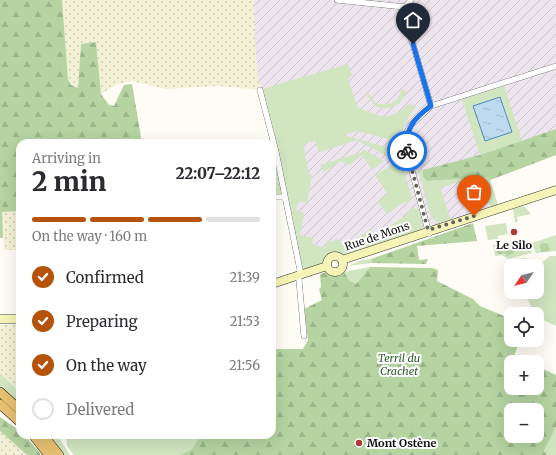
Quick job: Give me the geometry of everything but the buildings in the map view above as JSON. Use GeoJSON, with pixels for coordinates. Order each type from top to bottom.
{"type":"FeatureCollection","features":[{"type":"Feature","properties":{"kind":"highway"},"geometry":{"type":"LineString","coordinates":[[0,392],[16,406]]}},
{"type":"Feature","properties":{"kind":"highway"},"geometry":{"type":"LineString","coordinates":[[0,404],[16,418]]}},
{"type":"Feature","properties":{"kind":"highway"},"geometry":{"type":"LineString","coordinates":[[36,439],[49,455]]}},
{"type":"Feature","properties":{"kind":"highway"},"geometry":{"type":"LineString","coordinates":[[46,439],[59,455]]}},
{"type":"Feature","properties":{"kind":"main road","name":"Rue de Mons"},"geometry":{"type":"LineString","coordinates":[[342,262],[556,190]]}},
{"type":"Feature","properties":{"kind":"main road"},"geometry":{"type":"LineString","coordinates":[[336,256],[342,262],[340,270],[335,272],[329,271],[326,266],[326,262],[330,257],[336,256]]}},
{"type":"Feature","properties":{"kind":"main road"},"geometry":{"type":"LineString","coordinates":[[276,283],[326,266]]}},
{"type":"Feature","properties":{"kind":"main road"},"geometry":{"type":"LineString","coordinates":[[0,319],[16,318]]}},
{"type":"Feature","properties":{"kind":"street"},"geometry":{"type":"LineString","coordinates":[[337,0],[405,7]]}},
{"type":"Feature","properties":{"kind":"street"},"geometry":{"type":"LineString","coordinates":[[411,0],[405,7],[405,17],[431,106]]}},
{"type":"Feature","properties":{"kind":"street"},"geometry":{"type":"LineString","coordinates":[[429,232],[406,143],[407,132],[411,124],[431,106],[556,66]]}},
{"type":"Feature","properties":{"kind":"street"},"geometry":{"type":"LineString","coordinates":[[260,90],[273,139]]}},
{"type":"Feature","properties":{"kind":"street"},"geometry":{"type":"LineString","coordinates":[[276,151],[284,197],[300,270],[299,275],[304,336]]}},
{"type":"Feature","properties":{"kind":"street"},"geometry":{"type":"LineString","coordinates":[[276,198],[284,197]]}},
{"type":"Feature","properties":{"kind":"shaded area"},"geometry":{"type":"Polygon","coordinates":[[[254,0],[556,0],[556,155],[490,180],[498,205],[343,255],[332,254],[305,270],[276,152],[276,139],[273,139],[258,79],[255,51],[254,0]]]}},
{"type":"Feature","properties":{"kind":"green space"},"geometry":{"type":"Polygon","coordinates":[[[0,0],[62,0],[68,79],[71,85],[78,88],[81,44],[96,42],[101,94],[109,105],[114,106],[124,85],[132,84],[141,139],[16,139],[16,211],[2,212],[3,238],[0,238],[0,0]]]}},
{"type":"Feature","properties":{"kind":"green space"},"geometry":{"type":"Polygon","coordinates":[[[62,0],[254,0],[256,61],[260,90],[218,86],[166,89],[132,81],[116,85],[101,94],[96,42],[81,45],[78,88],[71,85],[68,79],[62,0]]]}},
{"type":"Feature","properties":{"kind":"green space"},"geometry":{"type":"Polygon","coordinates":[[[348,64],[352,75],[348,79],[358,108],[373,114],[390,116],[402,110],[409,104],[416,106],[404,124],[401,142],[357,131],[344,135],[388,148],[393,155],[390,158],[357,140],[319,152],[315,141],[303,144],[309,174],[312,175],[307,203],[298,201],[296,211],[304,213],[300,235],[313,238],[312,244],[325,248],[328,240],[332,242],[337,238],[344,247],[370,229],[375,236],[409,213],[408,211],[413,208],[419,209],[423,226],[421,230],[343,255],[332,254],[320,264],[303,270],[276,151],[276,139],[273,139],[262,89],[348,64]]]}},
{"type":"Feature","properties":{"kind":"green space"},"geometry":{"type":"Polygon","coordinates":[[[503,83],[522,141],[480,155],[461,97],[503,83]]]}},
{"type":"Feature","properties":{"kind":"green space"},"geometry":{"type":"Polygon","coordinates":[[[401,90],[406,90],[402,100],[390,108],[374,105],[366,93],[368,92],[375,103],[388,104],[392,103],[398,98],[401,90]]]}},
{"type":"Feature","properties":{"kind":"green space"},"geometry":{"type":"Polygon","coordinates":[[[556,129],[556,155],[490,180],[487,177],[427,181],[423,177],[423,170],[480,155],[556,129]]]}},
{"type":"Feature","properties":{"kind":"green space"},"geometry":{"type":"Polygon","coordinates":[[[363,149],[384,161],[372,170],[362,155],[349,165],[341,161],[324,172],[320,165],[362,152],[363,149]]]}},
{"type":"Feature","properties":{"kind":"green space"},"geometry":{"type":"Polygon","coordinates":[[[276,152],[284,197],[276,197],[276,152]]]}},
{"type":"Feature","properties":{"kind":"green space"},"geometry":{"type":"Polygon","coordinates":[[[399,161],[402,165],[412,198],[407,204],[406,202],[403,203],[387,214],[378,202],[387,193],[375,175],[399,161]]]}},
{"type":"Feature","properties":{"kind":"green space"},"geometry":{"type":"Polygon","coordinates":[[[418,170],[423,170],[423,177],[427,181],[487,177],[490,180],[498,205],[491,207],[485,195],[472,188],[463,191],[458,182],[440,188],[451,220],[438,223],[431,217],[418,170]]]}},
{"type":"Feature","properties":{"kind":"green space"},"geometry":{"type":"Polygon","coordinates":[[[524,206],[531,214],[517,217],[518,222],[515,222],[513,209],[524,206]]]}},
{"type":"Feature","properties":{"kind":"green space"},"geometry":{"type":"Polygon","coordinates":[[[16,211],[16,250],[4,250],[2,212],[16,211]]]}},
{"type":"Feature","properties":{"kind":"green space"},"geometry":{"type":"Polygon","coordinates":[[[473,223],[477,241],[417,246],[419,260],[428,259],[426,264],[372,263],[371,259],[473,223]]]}},
{"type":"Feature","properties":{"kind":"green space"},"geometry":{"type":"Polygon","coordinates":[[[506,223],[508,234],[498,236],[498,239],[488,240],[485,226],[506,223]]]}},
{"type":"Feature","properties":{"kind":"green space"},"geometry":{"type":"Polygon","coordinates":[[[556,235],[556,251],[536,253],[532,243],[556,235]]]}},
{"type":"Feature","properties":{"kind":"green space"},"geometry":{"type":"Polygon","coordinates":[[[529,242],[532,253],[508,259],[502,255],[495,256],[493,245],[529,242]]]}},
{"type":"Feature","properties":{"kind":"green space"},"geometry":{"type":"Polygon","coordinates":[[[540,244],[548,244],[550,251],[541,252],[540,244]]]}},
{"type":"Feature","properties":{"kind":"green space"},"geometry":{"type":"Polygon","coordinates":[[[507,245],[514,250],[514,253],[507,256],[505,253],[498,254],[495,250],[496,247],[507,245]]]}},
{"type":"Feature","properties":{"kind":"green space"},"geometry":{"type":"Polygon","coordinates":[[[550,256],[556,256],[556,326],[544,320],[544,307],[532,307],[527,299],[544,299],[544,261],[550,256]]]}},
{"type":"Feature","properties":{"kind":"green space"},"geometry":{"type":"Polygon","coordinates":[[[371,259],[372,263],[348,266],[362,260],[371,259]]]}},
{"type":"Feature","properties":{"kind":"green space"},"geometry":{"type":"Polygon","coordinates":[[[370,267],[356,284],[349,280],[344,272],[370,267]]]}},
{"type":"Feature","properties":{"kind":"green space","name":"Terril du Crachet"},"geometry":{"type":"Polygon","coordinates":[[[370,267],[432,268],[438,270],[437,281],[473,299],[480,306],[504,316],[504,347],[517,347],[514,355],[504,355],[504,395],[544,395],[544,369],[556,375],[556,427],[544,451],[548,455],[180,455],[192,449],[199,439],[276,439],[276,349],[303,349],[308,340],[304,309],[322,300],[319,289],[321,287],[320,274],[327,272],[335,275],[344,272],[349,280],[356,284],[370,267]]]}},
{"type":"Feature","properties":{"kind":"green space"},"geometry":{"type":"Polygon","coordinates":[[[16,324],[16,390],[0,373],[0,325],[16,324]]]}},
{"type":"Feature","properties":{"kind":"green space"},"geometry":{"type":"Polygon","coordinates":[[[0,373],[16,389],[16,401],[0,387],[0,373]]]}},
{"type":"Feature","properties":{"kind":"green space"},"geometry":{"type":"Polygon","coordinates":[[[0,417],[16,428],[16,439],[28,439],[42,455],[27,455],[0,431],[0,417]]]}},
{"type":"Feature","properties":{"kind":"green space"},"geometry":{"type":"Polygon","coordinates":[[[556,427],[556,455],[548,455],[544,451],[556,427]]]}},
{"type":"Feature","properties":{"kind":"green space"},"geometry":{"type":"Polygon","coordinates":[[[0,431],[6,436],[27,455],[0,455],[0,431]]]}},
{"type":"Feature","properties":{"kind":"green space"},"geometry":{"type":"Polygon","coordinates":[[[50,439],[60,439],[70,455],[60,455],[50,439]]]}},
{"type":"Feature","properties":{"kind":"green space"},"geometry":{"type":"Polygon","coordinates":[[[66,439],[199,439],[192,449],[180,455],[74,455],[67,446],[66,439]]]}},
{"type":"Feature","properties":{"kind":"water"},"geometry":{"type":"Polygon","coordinates":[[[500,97],[512,132],[485,141],[473,106],[500,97]]]}},
{"type":"Feature","properties":{"kind":"way so far"},"geometry":{"type":"LineString","coordinates":[[407,151],[428,230],[474,216]]}},
{"type":"Feature","properties":{"kind":"place","name":"Le Silo"},"geometry":{"type":"Point","coordinates":[514,232]}},
{"type":"Feature","properties":{"kind":"place","name":"Mont Ostène"},"geometry":{"type":"Point","coordinates":[359,443]}},
{"type":"Feature","properties":{"kind":"route"},"geometry":{"type":"LineString","coordinates":[[407,151],[407,132],[411,124],[431,106],[413,44]]}}]}
